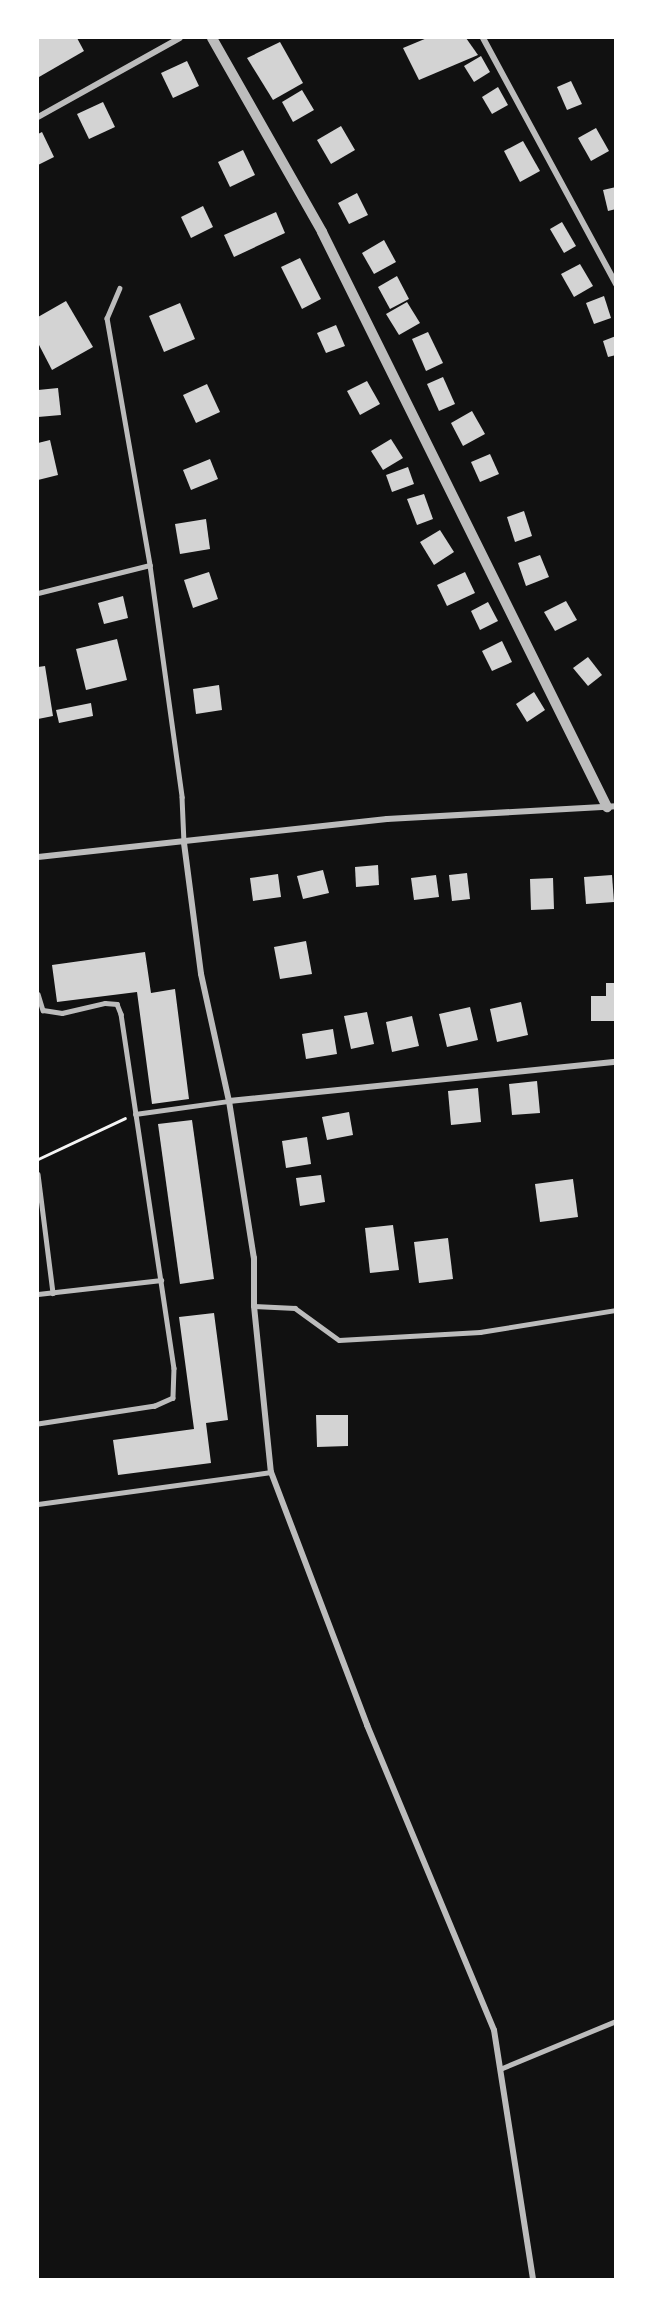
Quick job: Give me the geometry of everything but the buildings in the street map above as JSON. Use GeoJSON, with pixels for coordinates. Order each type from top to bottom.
{"type":"FeatureCollection","features":[{"type":"Feature","properties":{"kind":"street"},"geometry":{"type":"LineString","coordinates":[[38,117],[180,38]]}},
{"type":"Feature","properties":{"kind":"street"},"geometry":{"type":"LineString","coordinates":[[38,857],[184,843],[387,819],[611,806],[321,232],[212,38]]}},
{"type":"Feature","properties":{"kind":"street"},"geometry":{"type":"LineString","coordinates":[[483,38],[615,284]]}},
{"type":"Feature","properties":{"kind":"street"},"geometry":{"type":"LineString","coordinates":[[184,843],[201,974],[229,1101],[254,1258],[254,1306],[271,1472],[367,1725],[494,2030],[533,2280]]}},
{"type":"Feature","properties":{"kind":"street"},"geometry":{"type":"LineString","coordinates":[[229,1101],[615,1062]]}},
{"type":"Feature","properties":{"kind":"lane"},"geometry":{"type":"LineString","coordinates":[[120,288],[107,318],[150,565],[182,797],[184,843]]}},
{"type":"Feature","properties":{"kind":"lane"},"geometry":{"type":"LineString","coordinates":[[38,593],[150,565]]}},
{"type":"Feature","properties":{"kind":"lane"},"geometry":{"type":"LineString","coordinates":[[38,994],[43,1010],[62,1013],[105,1003],[117,1004],[174,1368],[173,1398],[155,1406],[38,1424]]}},
{"type":"Feature","properties":{"kind":"lane"},"geometry":{"type":"LineString","coordinates":[[135,1114],[229,1101]]}},
{"type":"Feature","properties":{"kind":"lane"},"geometry":{"type":"LineString","coordinates":[[38,1174],[53,1293]]}},
{"type":"Feature","properties":{"kind":"lane"},"geometry":{"type":"LineString","coordinates":[[38,1294],[161,1280]]}},
{"type":"Feature","properties":{"kind":"lane"},"geometry":{"type":"LineString","coordinates":[[254,1306],[296,1308],[339,1340],[480,1332],[615,1310]]}},
{"type":"Feature","properties":{"kind":"lane"},"geometry":{"type":"LineString","coordinates":[[38,1504],[271,1472]]}},
{"type":"Feature","properties":{"kind":"lane"},"geometry":{"type":"LineString","coordinates":[[500,2069],[615,2021]]}},
{"type":"Feature","properties":{"kind":"path"},"geometry":{"type":"LineString","coordinates":[[38,1159],[135,1114]]}}]}
